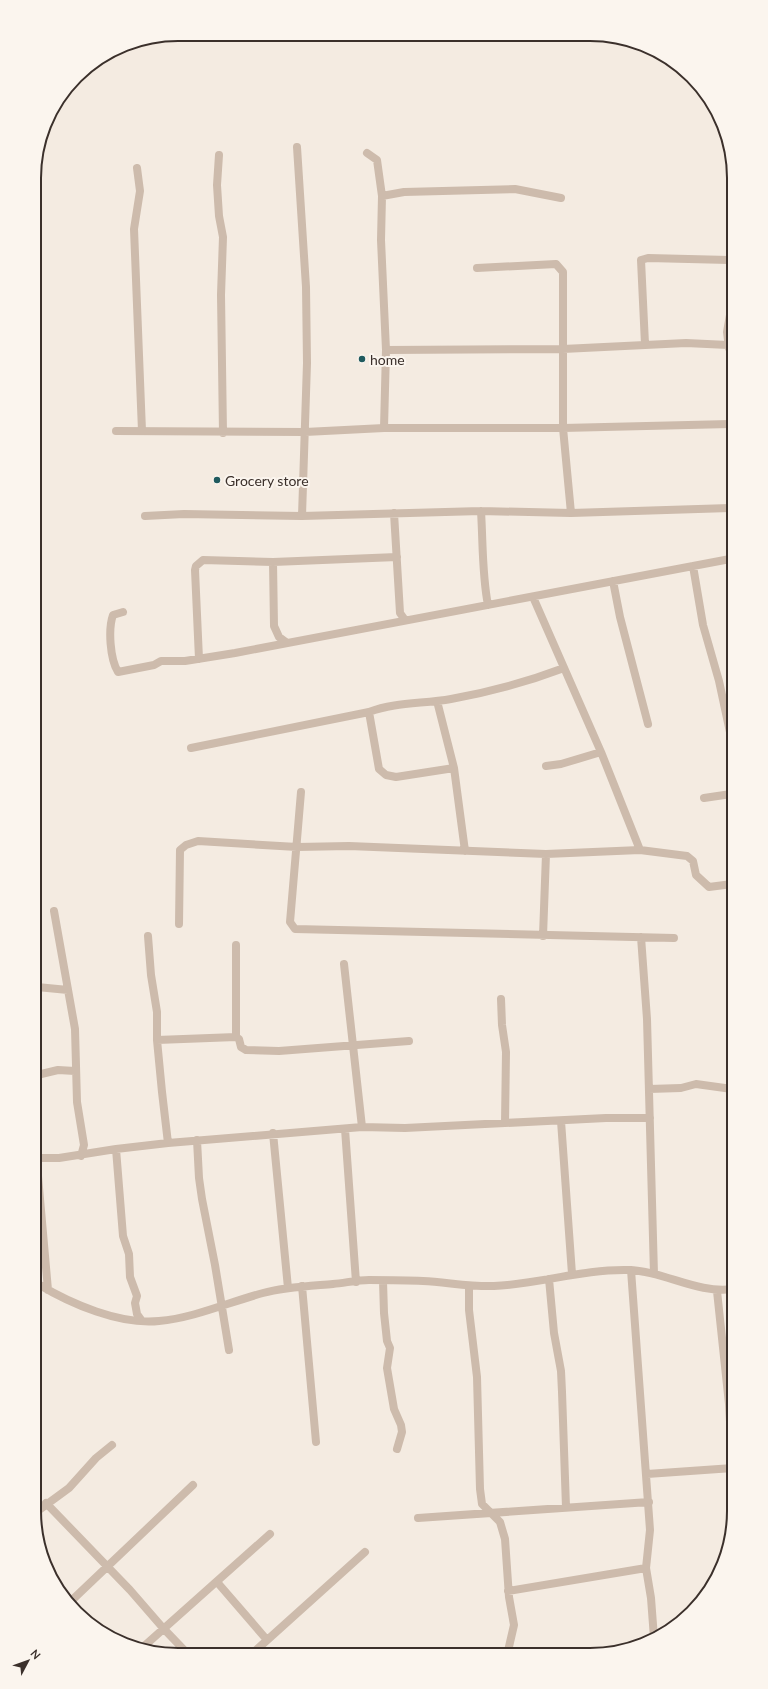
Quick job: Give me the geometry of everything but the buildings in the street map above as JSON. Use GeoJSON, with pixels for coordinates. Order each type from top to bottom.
{"type":"FeatureCollection","features":[{"type":"Feature","properties":{"kind":"street"},"geometry":{"type":"LineString","coordinates":[[297,148],[306,287],[307,363],[302,516]]}},
{"type":"Feature","properties":{"kind":"street"},"geometry":{"type":"LineString","coordinates":[[367,153],[377,160],[382,196],[381,240],[386,350],[384,428]]}},
{"type":"Feature","properties":{"kind":"street"},"geometry":{"type":"LineString","coordinates":[[219,154],[216,185],[223,237],[221,295],[223,432]]}},
{"type":"Feature","properties":{"kind":"street"},"geometry":{"type":"LineString","coordinates":[[136,168],[140,191],[134,229],[142,431]]}},
{"type":"Feature","properties":{"kind":"street"},"geometry":{"type":"LineString","coordinates":[[382,196],[404,192],[515,189],[560,198]]}},
{"type":"Feature","properties":{"kind":"street"},"geometry":{"type":"LineString","coordinates":[[645,344],[641,260],[648,258],[727,260]]}},
{"type":"Feature","properties":{"kind":"street"},"geometry":{"type":"LineString","coordinates":[[477,268],[556,264],[561,268],[564,276],[564,428],[571,513]]}},
{"type":"Feature","properties":{"kind":"street"},"geometry":{"type":"LineString","coordinates":[[386,350],[563,349],[645,344],[727,347]]}},
{"type":"Feature","properties":{"kind":"street"},"geometry":{"type":"LineString","coordinates":[[116,431],[305,432],[384,428],[564,428],[727,424]]}},
{"type":"Feature","properties":{"kind":"street"},"geometry":{"type":"LineString","coordinates":[[145,516],[184,514],[302,516],[481,511],[571,513],[727,508]]}},
{"type":"Feature","properties":{"kind":"street"},"geometry":{"type":"LineString","coordinates":[[481,511],[484,551],[484,584],[488,605]]}},
{"type":"Feature","properties":{"kind":"street"},"geometry":{"type":"LineString","coordinates":[[394,513],[400,613],[405,620]]}},
{"type":"Feature","properties":{"kind":"street"},"geometry":{"type":"LineString","coordinates":[[200,659],[197,634],[196,566],[203,560],[273,562],[397,558]]}},
{"type":"Feature","properties":{"kind":"street"},"geometry":{"type":"LineString","coordinates":[[123,612],[113,615],[111,622],[112,650],[118,672],[154,665],[161,661],[185,661],[200,659],[375,628],[405,620],[727,560]]}},
{"type":"Feature","properties":{"kind":"street"},"geometry":{"type":"LineString","coordinates":[[273,562],[274,626],[279,637],[287,643]]}},
{"type":"Feature","properties":{"kind":"street"},"geometry":{"type":"LineString","coordinates":[[693,566],[703,625],[719,682],[727,718]]}},
{"type":"Feature","properties":{"kind":"street"},"geometry":{"type":"LineString","coordinates":[[613,581],[620,617],[648,724]]}},
{"type":"Feature","properties":{"kind":"street"},"geometry":{"type":"LineString","coordinates":[[533,597],[601,752],[640,850]]}},
{"type":"Feature","properties":{"kind":"street"},"geometry":{"type":"LineString","coordinates":[[190,748],[369,712],[382,707],[437,701],[508,686],[564,668]]}},
{"type":"Feature","properties":{"kind":"street"},"geometry":{"type":"LineString","coordinates":[[437,701],[454,768],[465,851]]}},
{"type":"Feature","properties":{"kind":"street"},"geometry":{"type":"LineString","coordinates":[[369,712],[379,769],[386,775],[396,777],[454,768]]}},
{"type":"Feature","properties":{"kind":"street"},"geometry":{"type":"LineString","coordinates":[[546,766],[561,764],[601,752]]}},
{"type":"Feature","properties":{"kind":"street"},"geometry":{"type":"LineString","coordinates":[[301,792],[290,922],[295,929],[674,938]]}},
{"type":"Feature","properties":{"kind":"street"},"geometry":{"type":"LineString","coordinates":[[704,798],[727,795]]}},
{"type":"Feature","properties":{"kind":"street"},"geometry":{"type":"LineString","coordinates":[[180,924],[180,850],[186,844],[198,841],[297,847],[349,846],[546,854],[640,850],[687,856],[693,861],[696,875],[709,887],[727,885]]}},
{"type":"Feature","properties":{"kind":"street"},"geometry":{"type":"LineString","coordinates":[[543,936],[546,854]]}},
{"type":"Feature","properties":{"kind":"street"},"geometry":{"type":"LineString","coordinates":[[54,911],[75,1029],[77,1102],[84,1145],[81,1156]]}},
{"type":"Feature","properties":{"kind":"street"},"geometry":{"type":"LineString","coordinates":[[148,936],[151,975],[157,1012],[157,1040],[168,1142]]}},
{"type":"Feature","properties":{"kind":"street"},"geometry":{"type":"LineString","coordinates":[[641,937],[649,1089],[654,1274]]}},
{"type":"Feature","properties":{"kind":"street"},"geometry":{"type":"LineString","coordinates":[[236,945],[236,1037]]}},
{"type":"Feature","properties":{"kind":"street"},"geometry":{"type":"LineString","coordinates":[[344,964],[362,1127]]}},
{"type":"Feature","properties":{"kind":"street"},"geometry":{"type":"LineString","coordinates":[[41,987],[68,990]]}},
{"type":"Feature","properties":{"kind":"street"},"geometry":{"type":"LineString","coordinates":[[501,999],[502,1025],[506,1052],[505,1123]]}},
{"type":"Feature","properties":{"kind":"street"},"geometry":{"type":"LineString","coordinates":[[157,1040],[236,1037],[240,1039],[241,1047],[246,1050],[279,1051],[409,1041]]}},
{"type":"Feature","properties":{"kind":"street"},"geometry":{"type":"LineString","coordinates":[[41,1074],[58,1070],[75,1071]]}},
{"type":"Feature","properties":{"kind":"street"},"geometry":{"type":"LineString","coordinates":[[649,1089],[680,1088],[696,1084],[727,1088]]}},
{"type":"Feature","properties":{"kind":"street"},"geometry":{"type":"LineString","coordinates":[[41,1158],[81,1156],[116,1148],[168,1142],[362,1127],[405,1128],[606,1118],[650,1118]]}},
{"type":"Feature","properties":{"kind":"street"},"geometry":{"type":"LineString","coordinates":[[561,1121],[572,1274]]}},
{"type":"Feature","properties":{"kind":"street"},"geometry":{"type":"LineString","coordinates":[[346,1129],[356,1282]]}},
{"type":"Feature","properties":{"kind":"street"},"geometry":{"type":"LineString","coordinates":[[273,1133],[288,1288]]}},
{"type":"Feature","properties":{"kind":"street"},"geometry":{"type":"LineString","coordinates":[[197,1140],[199,1178],[229,1350]]}},
{"type":"Feature","properties":{"kind":"street"},"geometry":{"type":"LineString","coordinates":[[84,1145],[93,1153]]}},
{"type":"Feature","properties":{"kind":"street"},"geometry":{"type":"LineString","coordinates":[[116,1148],[123,1236],[129,1254],[130,1277],[137,1296],[135,1303],[137,1314],[142,1321]]}},
{"type":"Feature","properties":{"kind":"street"},"geometry":{"type":"LineString","coordinates":[[41,1210],[48,1290]]}},
{"type":"Feature","properties":{"kind":"street"},"geometry":{"type":"LineString","coordinates":[[631,1270],[649,1502],[650,1530],[646,1568],[651,1598],[654,1632]]}},
{"type":"Feature","properties":{"kind":"street"},"geometry":{"type":"LineString","coordinates":[[41,1286],[111,1315],[123,1319],[142,1321],[161,1321],[184,1316],[265,1292],[302,1286],[356,1282],[423,1281],[469,1286],[494,1286],[549,1279],[572,1274],[631,1270],[654,1274],[717,1291],[727,1290]]}},
{"type":"Feature","properties":{"kind":"street"},"geometry":{"type":"LineString","coordinates":[[549,1279],[554,1334],[561,1378],[566,1507]]}},
{"type":"Feature","properties":{"kind":"street"},"geometry":{"type":"LineString","coordinates":[[382,1281],[387,1341],[390,1348],[387,1368],[394,1409],[401,1425],[402,1432],[397,1449]]}},
{"type":"Feature","properties":{"kind":"street"},"geometry":{"type":"LineString","coordinates":[[302,1286],[316,1442]]}},
{"type":"Feature","properties":{"kind":"street"},"geometry":{"type":"LineString","coordinates":[[469,1286],[469,1310],[477,1376],[480,1490],[482,1504],[500,1522],[505,1539],[508,1591],[514,1625],[509,1648]]}},
{"type":"Feature","properties":{"kind":"street"},"geometry":{"type":"LineString","coordinates":[[717,1291],[727,1385]]}},
{"type":"Feature","properties":{"kind":"street"},"geometry":{"type":"LineString","coordinates":[[41,1508],[69,1488],[96,1458],[112,1445]]}},
{"type":"Feature","properties":{"kind":"street"},"geometry":{"type":"LineString","coordinates":[[647,1474],[727,1468]]}},
{"type":"Feature","properties":{"kind":"street"},"geometry":{"type":"LineString","coordinates":[[73,1599],[193,1485]]}},
{"type":"Feature","properties":{"kind":"street"},"geometry":{"type":"LineString","coordinates":[[418,1518],[649,1502]]}},
{"type":"Feature","properties":{"kind":"street"},"geometry":{"type":"LineString","coordinates":[[46,1503],[154,1616],[162,1628],[182,1648]]}},
{"type":"Feature","properties":{"kind":"street"},"geometry":{"type":"LineString","coordinates":[[146,1644],[162,1628],[217,1582],[270,1534]]}},
{"type":"Feature","properties":{"kind":"street"},"geometry":{"type":"LineString","coordinates":[[258,1648],[365,1552]]}},
{"type":"Feature","properties":{"kind":"street"},"geometry":{"type":"LineString","coordinates":[[508,1591],[646,1568]]}},
{"type":"Feature","properties":{"kind":"street"},"geometry":{"type":"LineString","coordinates":[[217,1582],[267,1640]]}},
{"type":"Feature","properties":{"kind":"place","name":"home"},"geometry":{"type":"Point","coordinates":[362,359]}},
{"type":"Feature","properties":{"kind":"place","name":"Grocery store"},"geometry":{"type":"Point","coordinates":[217,480]}}]}
